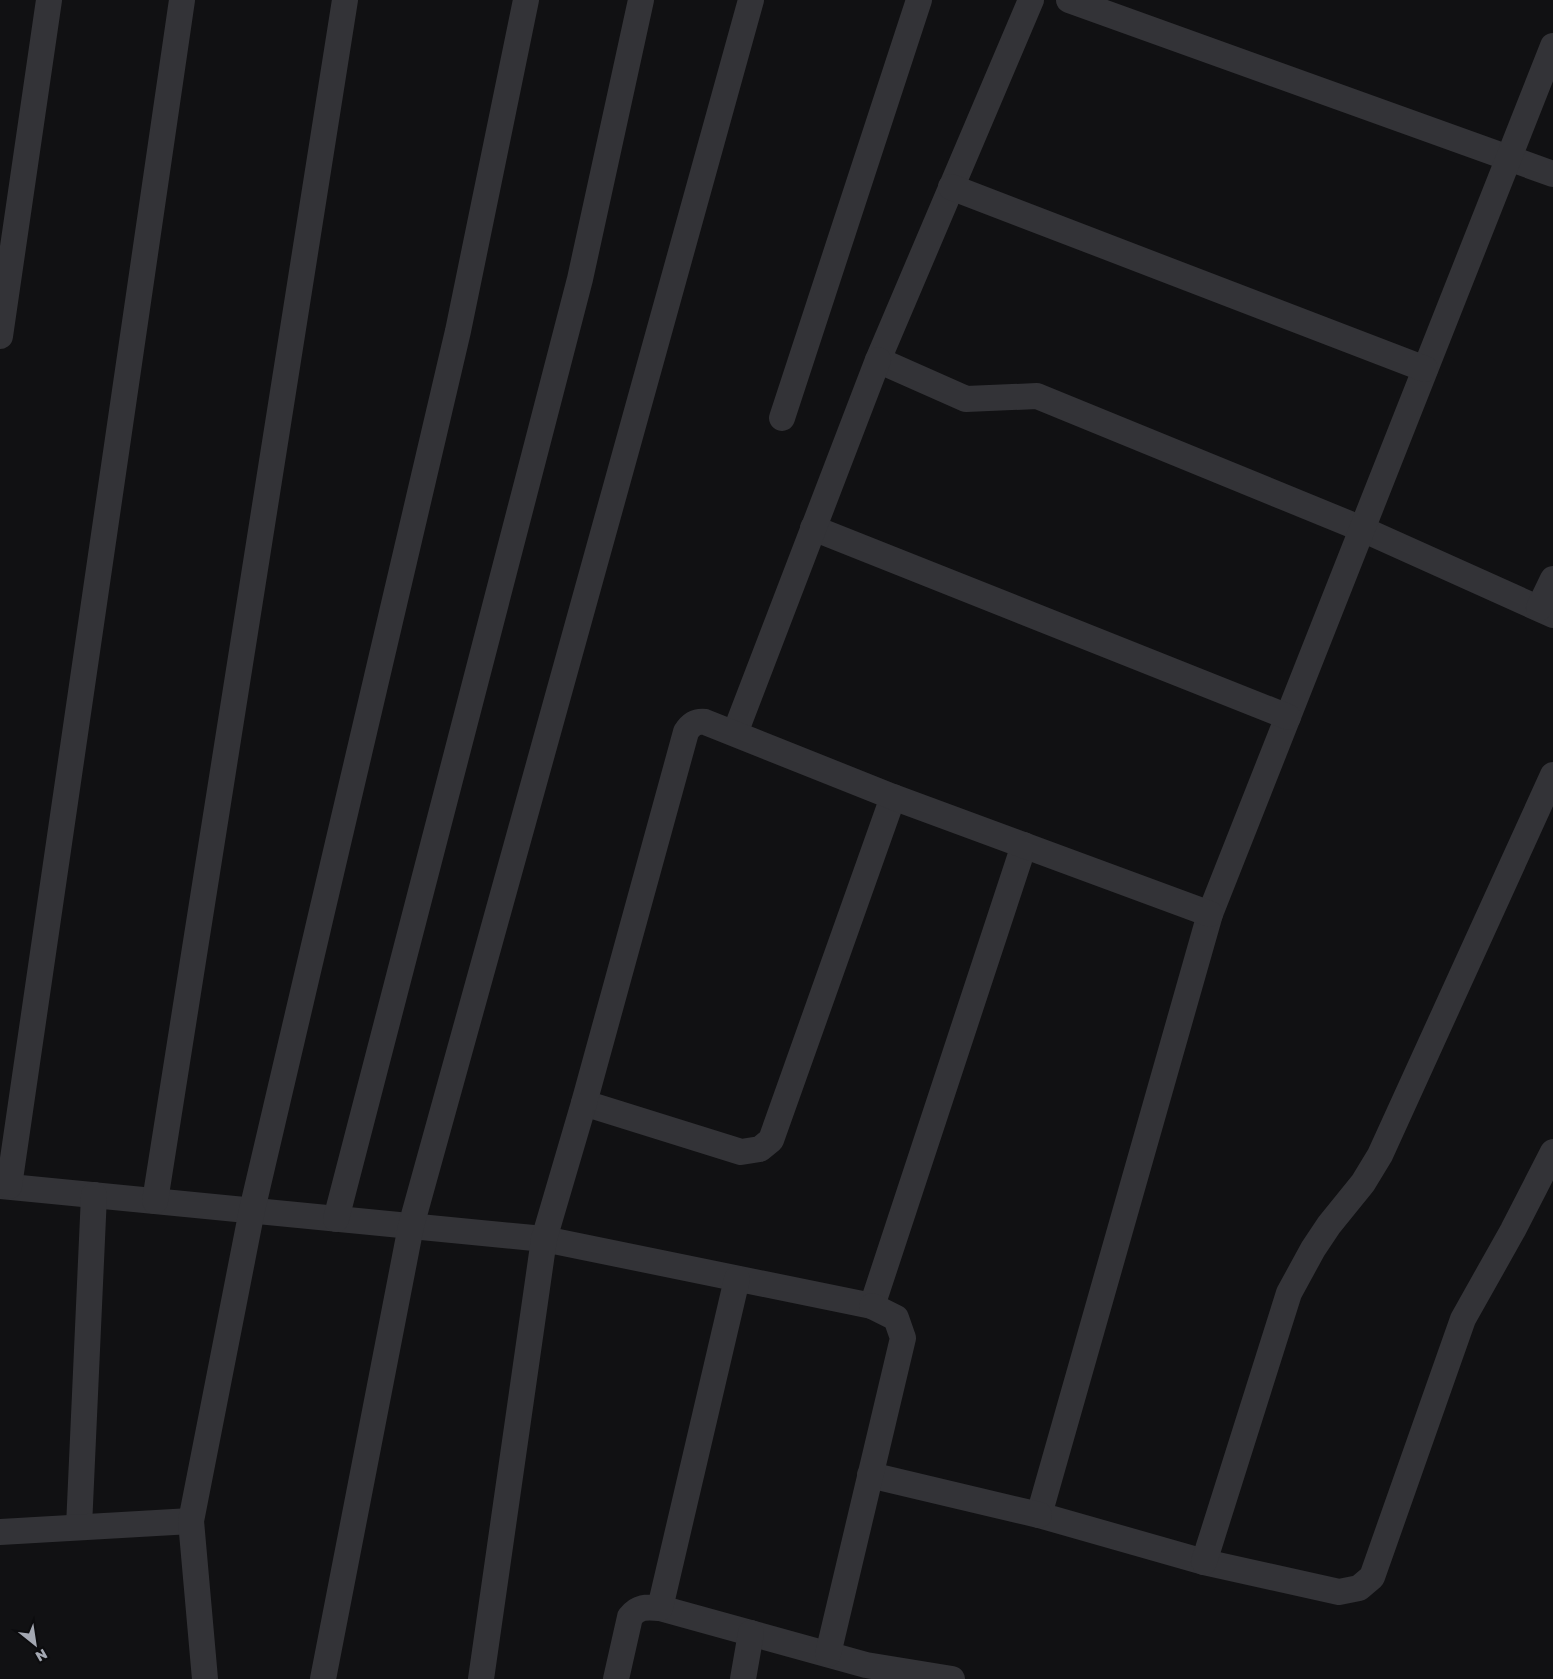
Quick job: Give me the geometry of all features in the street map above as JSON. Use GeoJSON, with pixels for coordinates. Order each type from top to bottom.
{"type":"FeatureCollection","features":[{"type":"Feature","properties":{"kind":"street"},"geometry":{"type":"LineString","coordinates":[[0,336],[48,0]]}},
{"type":"Feature","properties":{"kind":"street"},"geometry":{"type":"LineString","coordinates":[[182,0],[4,1186],[544,1239],[872,1306],[896,1318],[903,1338],[828,1654]]}},
{"type":"Feature","properties":{"kind":"street"},"geometry":{"type":"LineString","coordinates":[[155,1201],[345,0]]}},
{"type":"Feature","properties":{"kind":"street"},"geometry":{"type":"LineString","coordinates":[[205,1679],[192,1521],[252,1210],[458,331],[526,0]]}},
{"type":"Feature","properties":{"kind":"street"},"geometry":{"type":"LineString","coordinates":[[336,1219],[580,279],[641,0]]}},
{"type":"Feature","properties":{"kind":"street"},"geometry":{"type":"LineString","coordinates":[[322,1679],[411,1226],[751,0]]}},
{"type":"Feature","properties":{"kind":"street"},"geometry":{"type":"LineString","coordinates":[[782,418],[919,0]]}},
{"type":"Feature","properties":{"kind":"street"},"geometry":{"type":"LineString","coordinates":[[736,733],[878,360],[1031,0]]}},
{"type":"Feature","properties":{"kind":"street"},"geometry":{"type":"LineString","coordinates":[[1069,0],[1553,174]]}},
{"type":"Feature","properties":{"kind":"street"},"geometry":{"type":"LineString","coordinates":[[1040,1515],[1210,914],[1553,46]]}},
{"type":"Feature","properties":{"kind":"street"},"geometry":{"type":"LineString","coordinates":[[951,187],[1425,369]]}},
{"type":"Feature","properties":{"kind":"street"},"geometry":{"type":"LineString","coordinates":[[878,360],[966,399],[1037,396],[1362,529],[1546,612],[1553,580]]}},
{"type":"Feature","properties":{"kind":"street"},"geometry":{"type":"LineString","coordinates":[[814,528],[1288,717]]}},
{"type":"Feature","properties":{"kind":"street"},"geometry":{"type":"LineString","coordinates":[[481,1679],[544,1239],[584,1103],[686,732],[689,727],[700,722],[736,733],[893,797],[1210,914]]}},
{"type":"Feature","properties":{"kind":"street"},"geometry":{"type":"LineString","coordinates":[[1204,1562],[1289,1293],[1328,1225],[1363,1183],[1380,1155],[1553,775]]}},
{"type":"Feature","properties":{"kind":"street"},"geometry":{"type":"LineString","coordinates":[[584,1103],[741,1152],[760,1149],[771,1140],[893,797]]}},
{"type":"Feature","properties":{"kind":"street"},"geometry":{"type":"LineString","coordinates":[[872,1306],[1024,845]]}},
{"type":"Feature","properties":{"kind":"street"},"geometry":{"type":"LineString","coordinates":[[870,1476],[1040,1515],[1204,1562],[1339,1592],[1359,1588],[1372,1577],[1464,1319],[1514,1230],[1553,1152]]}},
{"type":"Feature","properties":{"kind":"street"},"geometry":{"type":"LineString","coordinates":[[79,1527],[94,1195]]}},
{"type":"Feature","properties":{"kind":"street"},"geometry":{"type":"LineString","coordinates":[[660,1608],[737,1279]]}},
{"type":"Feature","properties":{"kind":"street"},"geometry":{"type":"LineString","coordinates":[[0,1532],[192,1521]]}},
{"type":"Feature","properties":{"kind":"street"},"geometry":{"type":"LineString","coordinates":[[616,1679],[630,1617],[635,1610],[644,1607],[660,1608],[828,1654],[865,1672],[952,1679]]}},
{"type":"Feature","properties":{"kind":"street"},"geometry":{"type":"LineString","coordinates":[[743,1679],[751,1633]]}}]}
